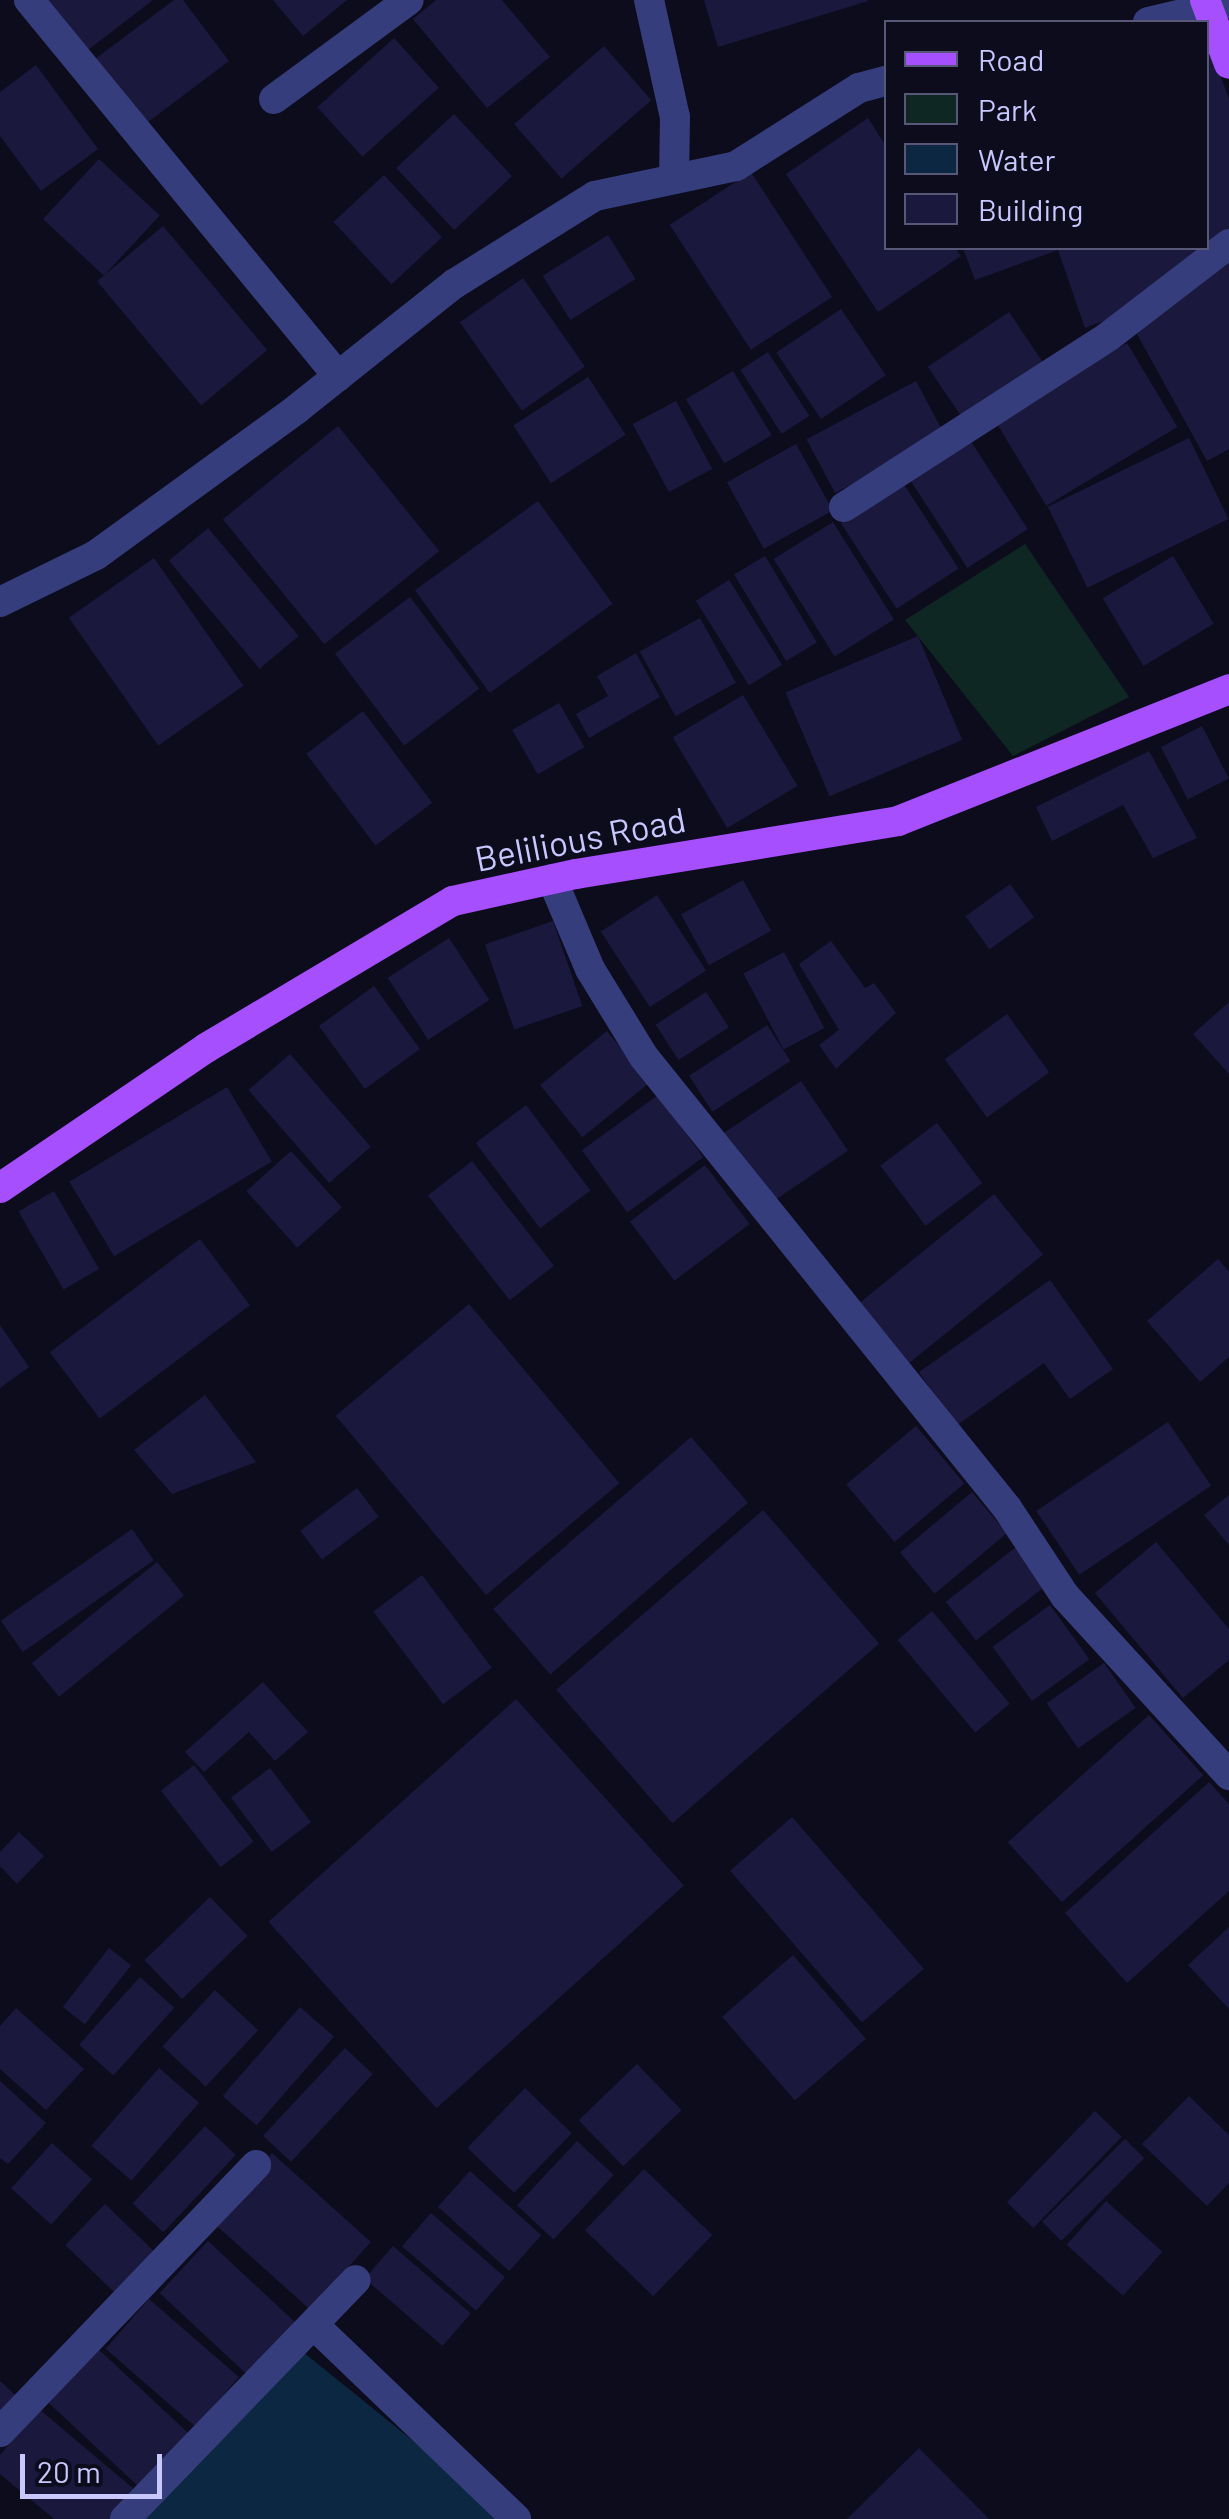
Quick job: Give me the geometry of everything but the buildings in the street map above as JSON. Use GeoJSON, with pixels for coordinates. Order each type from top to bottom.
{"type":"FeatureCollection","features":[{"type":"Feature","properties":{"kind":"main road"},"geometry":{"type":"LineString","coordinates":[[1214,4],[1229,64]]}},
{"type":"Feature","properties":{"kind":"main road","name":"Belilious Road"},"geometry":{"type":"LineString","coordinates":[[0,1188],[206,1048],[454,901],[552,878],[898,821],[1229,689]]}},
{"type":"Feature","properties":{"kind":"street"},"geometry":{"type":"LineString","coordinates":[[29,0],[338,376]]}},
{"type":"Feature","properties":{"kind":"street"},"geometry":{"type":"LineString","coordinates":[[274,99],[408,0]]}},
{"type":"Feature","properties":{"kind":"street"},"geometry":{"type":"LineString","coordinates":[[649,0],[675,117],[674,179]]}},
{"type":"Feature","properties":{"kind":"street"},"geometry":{"type":"LineString","coordinates":[[1155,20],[1214,4]]}},
{"type":"Feature","properties":{"kind":"street"},"geometry":{"type":"LineString","coordinates":[[0,602],[96,555],[338,376],[454,284],[595,196],[736,166],[859,88],[884,82]]}},
{"type":"Feature","properties":{"kind":"street"},"geometry":{"type":"LineString","coordinates":[[844,507],[1110,336],[1229,244]]}},
{"type":"Feature","properties":{"kind":"street"},"geometry":{"type":"LineString","coordinates":[[552,878],[590,969],[644,1057],[1007,1508],[1065,1596],[1229,1775]]}},
{"type":"Feature","properties":{"kind":"street"},"geometry":{"type":"LineString","coordinates":[[0,2432],[256,2165]]}},
{"type":"Feature","properties":{"kind":"street"},"geometry":{"type":"LineString","coordinates":[[125,2519],[356,2280]]}},
{"type":"Feature","properties":{"kind":"street"},"geometry":{"type":"LineString","coordinates":[[314,2325],[516,2519]]}},
{"type":"Feature","properties":{"kind":"green space"},"geometry":{"type":"Polygon","coordinates":[[[1025,544],[1129,697],[1013,756],[905,620],[1025,544]]]}},
{"type":"Feature","properties":{"kind":"water"},"geometry":{"type":"Polygon","coordinates":[[[303,2352],[412,2440],[517,2519],[140,2519],[303,2352]]]}}]}
